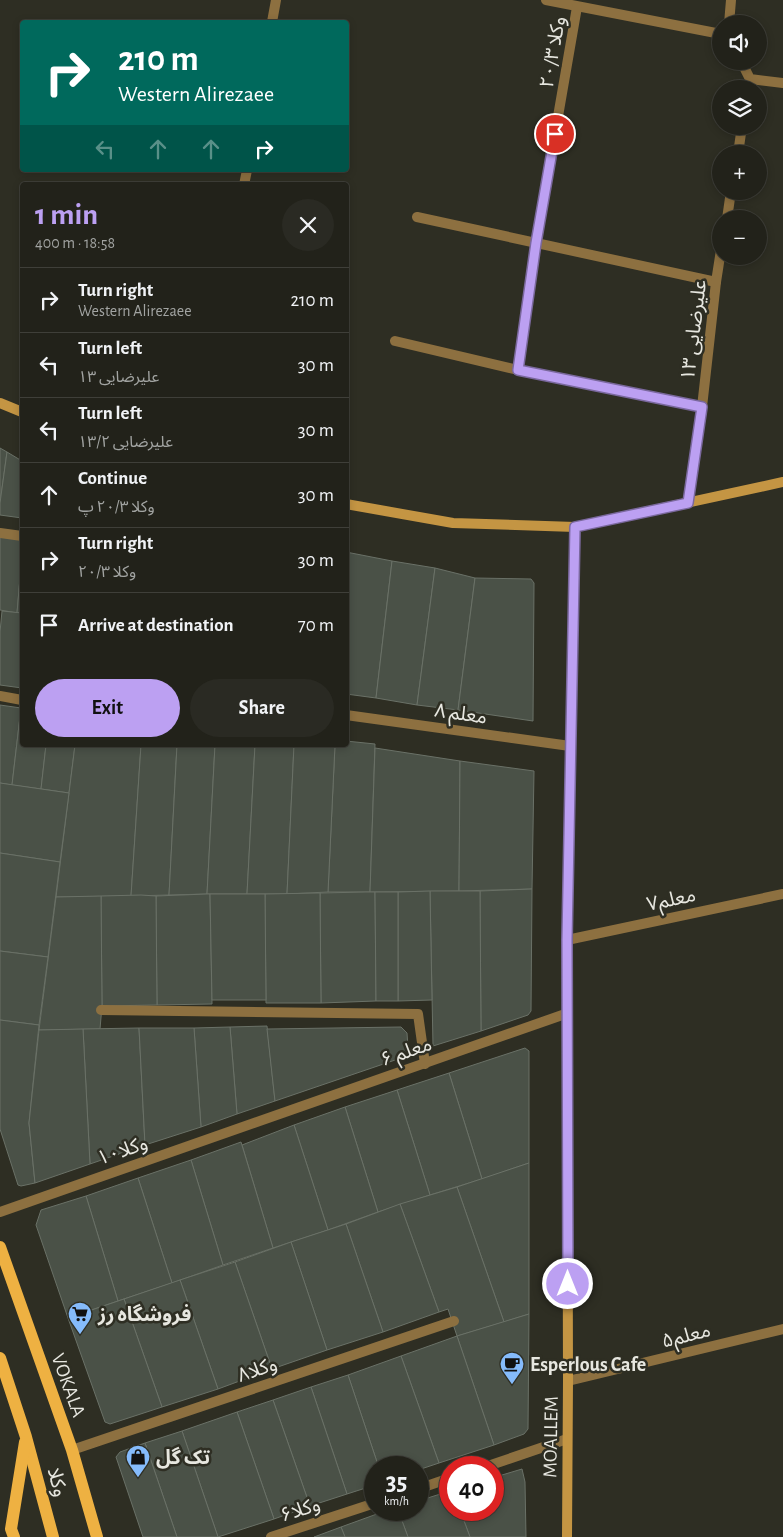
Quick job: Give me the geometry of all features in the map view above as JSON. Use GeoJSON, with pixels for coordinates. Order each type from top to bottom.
{"type":"FeatureCollection","features":[{"type":"Feature","properties":{"kind":"main road","name":"VOKALA"},"geometry":{"type":"LineString","coordinates":[[0,1247],[72,1450],[96,1537]]}},
{"type":"Feature","properties":{"kind":"main road"},"geometry":{"type":"LineString","coordinates":[[0,1358],[26,1437],[11,1529],[14,1537]]}},
{"type":"Feature","properties":{"kind":"main road","name":"وکلا"},"geometry":{"type":"LineString","coordinates":[[26,1437],[53,1537]]}},
{"type":"Feature","properties":{"kind":"street"},"geometry":{"type":"LineString","coordinates":[[272,20],[276,0]]}},
{"type":"Feature","properties":{"kind":"street"},"geometry":{"type":"LineString","coordinates":[[546,0],[712,32]]}},
{"type":"Feature","properties":{"kind":"street"},"geometry":{"type":"LineString","coordinates":[[730,15],[731,0]]}},
{"type":"Feature","properties":{"kind":"street","name":"وکلا ۲۰/۳"},"geometry":{"type":"LineString","coordinates":[[518,370],[536,243],[577,7]]}},
{"type":"Feature","properties":{"kind":"street"},"geometry":{"type":"LineString","coordinates":[[767,84],[783,84]]}},
{"type":"Feature","properties":{"kind":"street"},"geometry":{"type":"LineString","coordinates":[[416,217],[716,282]]}},
{"type":"Feature","properties":{"kind":"street","name":"۱۳ علیرضایی"},"geometry":{"type":"LineString","coordinates":[[688,503],[702,407],[719,265]]}},
{"type":"Feature","properties":{"kind":"street"},"geometry":{"type":"LineString","coordinates":[[395,341],[518,370],[702,407]]}},
{"type":"Feature","properties":{"kind":"street"},"geometry":{"type":"LineString","coordinates":[[0,403],[20,411]]}},
{"type":"Feature","properties":{"kind":"street"},"geometry":{"type":"LineString","coordinates":[[349,505],[453,523],[575,527],[783,482]]}},
{"type":"Feature","properties":{"kind":"street","name":"MOALLEM"},"geometry":{"type":"LineString","coordinates":[[567,1537],[567,940],[575,527]]}},
{"type":"Feature","properties":{"kind":"street"},"geometry":{"type":"LineString","coordinates":[[0,533],[20,536]]}},
{"type":"Feature","properties":{"kind":"street"},"geometry":{"type":"LineString","coordinates":[[0,696],[20,700]]}},
{"type":"Feature","properties":{"kind":"street","name":"۸ معلم"},"geometry":{"type":"LineString","coordinates":[[349,715],[570,746]]}},
{"type":"Feature","properties":{"kind":"street","name":"معلم۷"},"geometry":{"type":"LineString","coordinates":[[567,940],[783,894]]}},
{"type":"Feature","properties":{"kind":"street"},"geometry":{"type":"LineString","coordinates":[[101,1010],[418,1014],[425,1064]]}},
{"type":"Feature","properties":{"kind":"street","name":"۶ معلم"},"geometry":{"type":"LineString","coordinates":[[256,1122],[568,1014]]}},
{"type":"Feature","properties":{"kind":"street","name":"وکلا۱۰"},"geometry":{"type":"LineString","coordinates":[[0,1212],[256,1122]]}},
{"type":"Feature","properties":{"kind":"street","name":"وکلا۸"},"geometry":{"type":"LineString","coordinates":[[72,1450],[454,1321]]}},
{"type":"Feature","properties":{"kind":"street","name":"معلم۵"},"geometry":{"type":"LineString","coordinates":[[568,1381],[783,1330]]}},
{"type":"Feature","properties":{"kind":"street"},"geometry":{"type":"LineString","coordinates":[[504,1461],[567,1440]]}},
{"type":"Feature","properties":{"kind":"street","name":"وکلا۶"},"geometry":{"type":"LineString","coordinates":[[271,1537],[364,1506]]}},
{"type":"Feature","properties":{"kind":"building"},"geometry":{"type":"Polygon","coordinates":[[[0,448],[7,452],[0,503],[0,448]]]}},
{"type":"Feature","properties":{"kind":"building"},"geometry":{"type":"Polygon","coordinates":[[[7,452],[20,460],[20,518],[0,515],[7,452]]]}},
{"type":"Feature","properties":{"kind":"building"},"geometry":{"type":"Polygon","coordinates":[[[0,536],[20,540],[20,578],[17,613],[0,610],[0,536]]]}},
{"type":"Feature","properties":{"kind":"building"},"geometry":{"type":"Polygon","coordinates":[[[349,553],[392,561],[376,698],[349,694],[349,553]]]}},
{"type":"Feature","properties":{"kind":"building"},"geometry":{"type":"Polygon","coordinates":[[[392,561],[435,568],[417,705],[376,698],[392,561]]]}},
{"type":"Feature","properties":{"kind":"building"},"geometry":{"type":"Polygon","coordinates":[[[435,568],[475,578],[458,710],[417,705],[435,568]]]}},
{"type":"Feature","properties":{"kind":"building"},"geometry":{"type":"Polygon","coordinates":[[[20,578],[20,613],[17,613],[20,578]]]}},
{"type":"Feature","properties":{"kind":"building"},"geometry":{"type":"Polygon","coordinates":[[[475,578],[531,579],[534,583],[533,721],[458,710],[475,578]]]}},
{"type":"Feature","properties":{"kind":"building"},"geometry":{"type":"Polygon","coordinates":[[[2,611],[20,613],[20,688],[0,685],[2,611]]]}},
{"type":"Feature","properties":{"kind":"building"},"geometry":{"type":"Polygon","coordinates":[[[0,705],[20,708],[20,717],[12,785],[0,783],[0,705]]]}},
{"type":"Feature","properties":{"kind":"building"},"geometry":{"type":"Polygon","coordinates":[[[20,717],[20,747],[46,747],[41,789],[12,785],[20,717]]]}},
{"type":"Feature","properties":{"kind":"building"},"geometry":{"type":"Polygon","coordinates":[[[349,741],[375,744],[370,892],[328,892],[335,747],[349,747],[349,741]]]}},
{"type":"Feature","properties":{"kind":"building"},"geometry":{"type":"Polygon","coordinates":[[[46,747],[75,747],[69,793],[41,789],[46,747]]]}},
{"type":"Feature","properties":{"kind":"building"},"geometry":{"type":"Polygon","coordinates":[[[75,747],[141,747],[131,896],[56,897],[75,747]]]}},
{"type":"Feature","properties":{"kind":"building"},"geometry":{"type":"Polygon","coordinates":[[[141,747],[177,747],[169,895],[131,896],[141,747]]]}},
{"type":"Feature","properties":{"kind":"building"},"geometry":{"type":"Polygon","coordinates":[[[177,747],[215,747],[207,894],[169,895],[177,747]]]}},
{"type":"Feature","properties":{"kind":"building"},"geometry":{"type":"Polygon","coordinates":[[[215,747],[255,747],[247,894],[207,894],[215,747]]]}},
{"type":"Feature","properties":{"kind":"building"},"geometry":{"type":"Polygon","coordinates":[[[255,747],[294,747],[287,894],[247,894],[255,747]]]}},
{"type":"Feature","properties":{"kind":"building"},"geometry":{"type":"Polygon","coordinates":[[[294,747],[335,747],[328,892],[287,894],[294,747]]]}},
{"type":"Feature","properties":{"kind":"building"},"geometry":{"type":"Polygon","coordinates":[[[375,748],[460,761],[459,891],[370,892],[375,748]]]}},
{"type":"Feature","properties":{"kind":"building"},"geometry":{"type":"Polygon","coordinates":[[[460,761],[534,771],[532,889],[459,891],[460,761]]]}},
{"type":"Feature","properties":{"kind":"building"},"geometry":{"type":"Polygon","coordinates":[[[0,783],[69,793],[60,862],[0,853],[0,783]]]}},
{"type":"Feature","properties":{"kind":"building"},"geometry":{"type":"Polygon","coordinates":[[[0,853],[60,862],[48,957],[0,951],[0,853]]]}},
{"type":"Feature","properties":{"kind":"building"},"geometry":{"type":"Polygon","coordinates":[[[532,889],[531,1011],[528,1015],[481,1031],[480,891],[532,889]]]}},
{"type":"Feature","properties":{"kind":"building"},"geometry":{"type":"Polygon","coordinates":[[[430,891],[480,891],[481,1031],[433,1046],[430,891]]]}},
{"type":"Feature","properties":{"kind":"building"},"geometry":{"type":"Polygon","coordinates":[[[430,891],[432,1000],[398,1001],[398,892],[430,891]]]}},
{"type":"Feature","properties":{"kind":"building"},"geometry":{"type":"Polygon","coordinates":[[[375,892],[376,1001],[321,1003],[320,893],[375,892]]]}},
{"type":"Feature","properties":{"kind":"building"},"geometry":{"type":"Polygon","coordinates":[[[375,892],[398,892],[398,1001],[376,1001],[375,892]]]}},
{"type":"Feature","properties":{"kind":"building"},"geometry":{"type":"Polygon","coordinates":[[[320,893],[321,1003],[266,1003],[265,894],[320,893]]]}},
{"type":"Feature","properties":{"kind":"building"},"geometry":{"type":"Polygon","coordinates":[[[210,894],[212,1004],[157,1005],[156,896],[210,894]]]}},
{"type":"Feature","properties":{"kind":"building"},"geometry":{"type":"Polygon","coordinates":[[[210,894],[265,894],[266,1000],[212,1000],[210,894]]]}},
{"type":"Feature","properties":{"kind":"building"},"geometry":{"type":"Polygon","coordinates":[[[101,896],[156,896],[157,1005],[102,1006],[101,896]]]}},
{"type":"Feature","properties":{"kind":"building"},"geometry":{"type":"Polygon","coordinates":[[[101,896],[102,1006],[100,1029],[39,1030],[56,897],[101,896]]]}},
{"type":"Feature","properties":{"kind":"building"},"geometry":{"type":"Polygon","coordinates":[[[0,951],[48,957],[39,1025],[0,1020],[0,951]]]}},
{"type":"Feature","properties":{"kind":"building"},"geometry":{"type":"Polygon","coordinates":[[[0,1020],[39,1025],[29,1123],[35,1183],[21,1186],[18,1185],[0,1129],[0,1020]]]}},
{"type":"Feature","properties":{"kind":"building"},"geometry":{"type":"Polygon","coordinates":[[[267,1026],[275,1101],[237,1114],[230,1027],[267,1026]]]}},
{"type":"Feature","properties":{"kind":"building"},"geometry":{"type":"Polygon","coordinates":[[[230,1027],[237,1114],[201,1127],[194,1028],[230,1027]]]}},
{"type":"Feature","properties":{"kind":"building"},"geometry":{"type":"Polygon","coordinates":[[[401,1027],[407,1033],[408,1047],[401,1058],[275,1101],[267,1029],[401,1027]]]}},
{"type":"Feature","properties":{"kind":"building"},"geometry":{"type":"Polygon","coordinates":[[[139,1028],[145,1145],[90,1164],[83,1029],[139,1028]]]}},
{"type":"Feature","properties":{"kind":"building"},"geometry":{"type":"Polygon","coordinates":[[[139,1028],[194,1028],[201,1127],[145,1145],[139,1028]]]}},
{"type":"Feature","properties":{"kind":"building"},"geometry":{"type":"Polygon","coordinates":[[[83,1029],[90,1164],[35,1183],[29,1123],[39,1030],[83,1029]]]}},
{"type":"Feature","properties":{"kind":"building"},"geometry":{"type":"Polygon","coordinates":[[[525,1048],[529,1051],[529,1163],[482,1179],[449,1073],[525,1048]]]}},
{"type":"Feature","properties":{"kind":"building"},"geometry":{"type":"Polygon","coordinates":[[[449,1073],[482,1179],[430,1195],[397,1090],[449,1073]]]}},
{"type":"Feature","properties":{"kind":"building"},"geometry":{"type":"Polygon","coordinates":[[[397,1090],[430,1195],[378,1212],[345,1107],[397,1090]]]}},
{"type":"Feature","properties":{"kind":"building"},"geometry":{"type":"Polygon","coordinates":[[[345,1107],[378,1212],[328,1230],[294,1125],[345,1107]]]}},
{"type":"Feature","properties":{"kind":"building"},"geometry":{"type":"Polygon","coordinates":[[[294,1125],[328,1230],[273,1248],[242,1145],[294,1125]]]}},
{"type":"Feature","properties":{"kind":"building"},"geometry":{"type":"Polygon","coordinates":[[[241,1142],[273,1248],[223,1265],[191,1160],[241,1142]]]}},
{"type":"Feature","properties":{"kind":"building"},"geometry":{"type":"Polygon","coordinates":[[[191,1160],[223,1265],[172,1283],[138,1178],[191,1160]]]}},
{"type":"Feature","properties":{"kind":"building"},"geometry":{"type":"Polygon","coordinates":[[[529,1163],[529,1314],[504,1322],[457,1187],[529,1163]]]}},
{"type":"Feature","properties":{"kind":"building"},"geometry":{"type":"Polygon","coordinates":[[[138,1178],[172,1283],[118,1301],[86,1196],[138,1178]]]}},
{"type":"Feature","properties":{"kind":"building"},"geometry":{"type":"Polygon","coordinates":[[[457,1187],[504,1322],[457,1336],[448,1309],[439,1312],[400,1204],[457,1187]]]}},
{"type":"Feature","properties":{"kind":"building"},"geometry":{"type":"Polygon","coordinates":[[[86,1196],[118,1301],[68,1318],[36,1225],[41,1210],[86,1196]]]}},
{"type":"Feature","properties":{"kind":"building"},"geometry":{"type":"Polygon","coordinates":[[[400,1204],[439,1312],[383,1332],[346,1224],[400,1204]]]}},
{"type":"Feature","properties":{"kind":"building"},"geometry":{"type":"Polygon","coordinates":[[[346,1224],[383,1332],[327,1350],[291,1242],[346,1224]]]}},
{"type":"Feature","properties":{"kind":"building"},"geometry":{"type":"Polygon","coordinates":[[[291,1242],[327,1350],[272,1369],[235,1262],[291,1242]]]}},
{"type":"Feature","properties":{"kind":"building"},"geometry":{"type":"Polygon","coordinates":[[[235,1262],[272,1369],[218,1389],[180,1280],[235,1262]]]}},
{"type":"Feature","properties":{"kind":"building"},"geometry":{"type":"Polygon","coordinates":[[[180,1280],[218,1389],[162,1407],[124,1299],[180,1280]]]}},
{"type":"Feature","properties":{"kind":"building"},"geometry":{"type":"Polygon","coordinates":[[[124,1299],[162,1407],[110,1424],[105,1422],[68,1318],[124,1299]]]}},
{"type":"Feature","properties":{"kind":"building"},"geometry":{"type":"Polygon","coordinates":[[[529,1314],[528,1429],[524,1434],[494,1445],[457,1336],[529,1314]]]}},
{"type":"Feature","properties":{"kind":"building"},"geometry":{"type":"Polygon","coordinates":[[[457,1336],[494,1445],[460,1456],[439,1456],[439,1463],[401,1356],[457,1336]]]}},
{"type":"Feature","properties":{"kind":"building"},"geometry":{"type":"Polygon","coordinates":[[[401,1356],[439,1463],[429,1466],[429,1456],[375,1456],[348,1375],[401,1356]]]}},
{"type":"Feature","properties":{"kind":"building"},"geometry":{"type":"Polygon","coordinates":[[[348,1375],[375,1456],[364,1456],[364,1489],[347,1494],[311,1387],[348,1375]]]}},
{"type":"Feature","properties":{"kind":"building"},"geometry":{"type":"Polygon","coordinates":[[[311,1387],[347,1494],[310,1506],[273,1400],[311,1387]]]}},
{"type":"Feature","properties":{"kind":"building"},"geometry":{"type":"Polygon","coordinates":[[[273,1400],[310,1506],[274,1519],[237,1412],[273,1400]]]}},
{"type":"Feature","properties":{"kind":"building"},"geometry":{"type":"Polygon","coordinates":[[[237,1412],[274,1519],[218,1537],[182,1431],[237,1412]]]}},
{"type":"Feature","properties":{"kind":"building"},"geometry":{"type":"Polygon","coordinates":[[[182,1431],[218,1537],[177,1537],[145,1443],[182,1431]]]}},
{"type":"Feature","properties":{"kind":"building"},"geometry":{"type":"Polygon","coordinates":[[[145,1443],[177,1537],[143,1537],[116,1457],[120,1452],[145,1443]]]}},
{"type":"Feature","properties":{"kind":"building"},"geometry":{"type":"Polygon","coordinates":[[[522,1469],[525,1482],[526,1537],[470,1537],[464,1521],[504,1521],[504,1474],[522,1469]]]}},
{"type":"Feature","properties":{"kind":"building"},"geometry":{"type":"Polygon","coordinates":[[[439,1494],[439,1521],[464,1521],[470,1537],[408,1537],[402,1521],[429,1521],[429,1498],[439,1494]]]}},
{"type":"Feature","properties":{"kind":"building"},"geometry":{"type":"Polygon","coordinates":[[[364,1519],[364,1521],[402,1521],[408,1537],[345,1537],[341,1527],[364,1519]]]}},
{"type":"Feature","properties":{"kind":"building"},"geometry":{"type":"Polygon","coordinates":[[[341,1527],[345,1537],[314,1537],[341,1527]]]}},
{"type":"Feature","properties":{"kind":"place","name":"فروشگاه رز"},"geometry":{"type":"Point","coordinates":[80,1335]}},
{"type":"Feature","properties":{"kind":"place","name":"Esperlous Cafe"},"geometry":{"type":"Point","coordinates":[512,1385]}},
{"type":"Feature","properties":{"kind":"place","name":"تک گل"},"geometry":{"type":"Point","coordinates":[138,1478]}},
{"type":"Feature","properties":{"kind":"route"},"geometry":{"type":"LineString","coordinates":[[555,134],[536,243],[518,370],[702,407],[688,503],[575,527],[567,940],[568,1284]]}}]}
